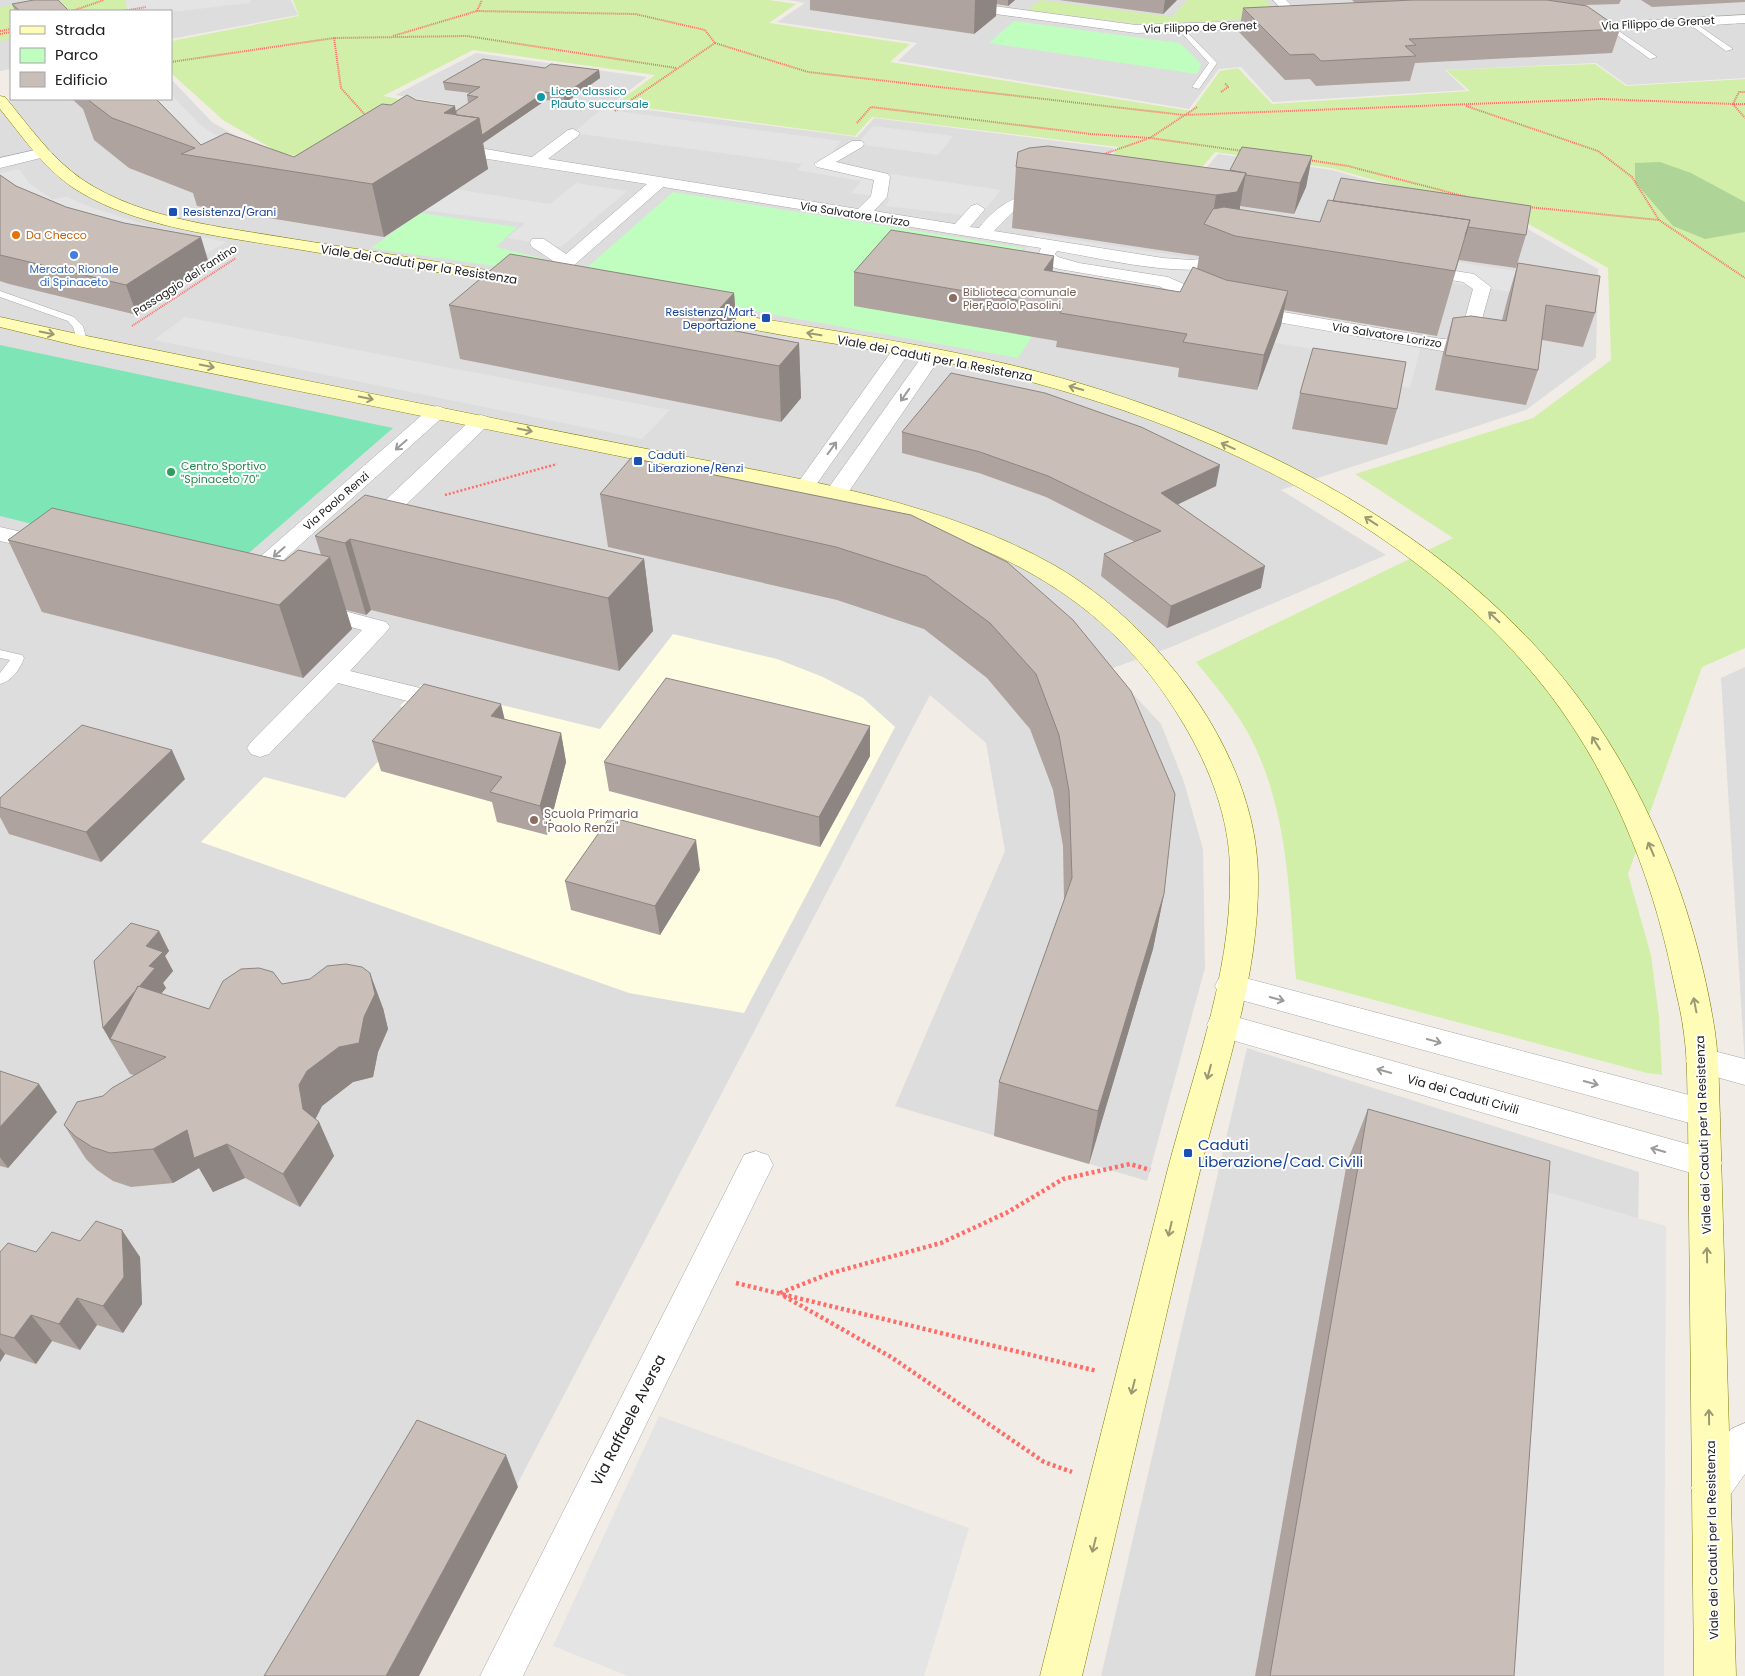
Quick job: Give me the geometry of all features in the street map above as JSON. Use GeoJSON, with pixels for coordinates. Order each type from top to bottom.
{"type":"FeatureCollection","features":[{"type":"Feature","properties":{"kind":"street","name":"Via Filippo de Grenet"},"geometry":{"type":"LineString","coordinates":[[921,0],[1136,29],[1181,29],[1307,22],[1279,0]]}},
{"type":"Feature","properties":{"kind":"street"},"geometry":{"type":"LineString","coordinates":[[1009,12],[1022,1],[1017,0]]}},
{"type":"Feature","properties":{"kind":"street","name":"Via Filippo de Grenet"},"geometry":{"type":"LineString","coordinates":[[1562,21],[1608,26],[1745,19]]}},
{"type":"Feature","properties":{"kind":"street","name":"Viale dei Caduti per la Resistenza"},"geometry":{"type":"LineString","coordinates":[[0,100],[40,149],[78,184],[132,208],[178,221],[265,238],[564,288]]}},
{"type":"Feature","properties":{"kind":"street"},"geometry":{"type":"LineString","coordinates":[[535,162],[573,132]]}},
{"type":"Feature","properties":{"kind":"street"},"geometry":{"type":"LineString","coordinates":[[857,144],[822,164],[882,177],[879,196],[861,215]]}},
{"type":"Feature","properties":{"kind":"street","name":"Via Salvatore Lorizzo"},"geometry":{"type":"LineString","coordinates":[[435,146],[1181,265],[1209,264],[1250,257]]}},
{"type":"Feature","properties":{"kind":"street"},"geometry":{"type":"LineString","coordinates":[[0,153],[40,149]]}},
{"type":"Feature","properties":{"kind":"street"},"geometry":{"type":"LineString","coordinates":[[0,163],[40,149]]}},
{"type":"Feature","properties":{"kind":"street"},"geometry":{"type":"LineString","coordinates":[[603,187],[617,176]]}},
{"type":"Feature","properties":{"kind":"street"},"geometry":{"type":"LineString","coordinates":[[542,284],[658,183]]}},
{"type":"Feature","properties":{"kind":"street"},"geometry":{"type":"LineString","coordinates":[[983,234],[1000,212],[1009,205],[1028,200],[1057,198]]}},
{"type":"Feature","properties":{"kind":"street"},"geometry":{"type":"LineString","coordinates":[[959,230],[977,209]]}},
{"type":"Feature","properties":{"kind":"street"},"geometry":{"type":"LineString","coordinates":[[538,243],[567,262]]}},
{"type":"Feature","properties":{"kind":"street","name":"Via Salvatore Lorizzo"},"geometry":{"type":"LineString","coordinates":[[1051,245],[1046,255],[1052,261],[1169,283],[1188,291],[1206,302],[1222,307],[1442,345],[1456,344],[1468,340],[1482,291],[1480,285],[1468,278],[1401,268]]}},
{"type":"Feature","properties":{"kind":"street","name":"Viale dei Caduti per la Resistenza"},"geometry":{"type":"LineString","coordinates":[[681,310],[934,355],[1061,384],[1122,403],[1190,429],[1316,488],[1412,548],[1445,573],[1484,607],[1535,661],[1578,715],[1620,785],[1653,853],[1668,897],[1690,980],[1702,1061],[1715,1676]]}},
{"type":"Feature","properties":{"kind":"street"},"geometry":{"type":"LineString","coordinates":[[0,322],[804,488],[934,522],[1002,547],[1044,570],[1096,603],[1144,648],[1176,689],[1200,727],[1227,782],[1237,810],[1243,854],[1244,892],[1230,986],[1222,1024],[1181,1180],[1061,1676]]}},
{"type":"Feature","properties":{"kind":"street"},"geometry":{"type":"LineString","coordinates":[[804,488],[903,349]]}},
{"type":"Feature","properties":{"kind":"street"},"geometry":{"type":"LineString","coordinates":[[835,495],[934,355]]}},
{"type":"Feature","properties":{"kind":"street","name":"Via Paolo Renzi"},"geometry":{"type":"LineString","coordinates":[[262,597],[231,590],[437,412]]}},
{"type":"Feature","properties":{"kind":"street"},"geometry":{"type":"LineString","coordinates":[[353,543],[481,421]]}},
{"type":"Feature","properties":{"kind":"street"},"geometry":{"type":"LineString","coordinates":[[0,534],[66,550]]}},
{"type":"Feature","properties":{"kind":"street"},"geometry":{"type":"LineString","coordinates":[[260,748],[378,627],[289,604]]}},
{"type":"Feature","properties":{"kind":"street"},"geometry":{"type":"LineString","coordinates":[[333,674],[411,694]]}},
{"type":"Feature","properties":{"kind":"street"},"geometry":{"type":"LineString","coordinates":[[1230,986],[1704,1114]]}},
{"type":"Feature","properties":{"kind":"street","name":"Via dei Caduti Civili"},"geometry":{"type":"LineString","coordinates":[[1222,1024],[1705,1163]]}},
{"type":"Feature","properties":{"kind":"street"},"geometry":{"type":"LineString","coordinates":[[1702,1061],[1745,1072]]}},
{"type":"Feature","properties":{"kind":"street","name":"Via Raffaele Aversa"},"geometry":{"type":"LineString","coordinates":[[501,1676],[756,1164]]}},
{"type":"Feature","properties":{"kind":"street"},"geometry":{"type":"LineString","coordinates":[[1711,1488],[1745,1442]]}},
{"type":"Feature","properties":{"kind":"lane"},"geometry":{"type":"LineString","coordinates":[[1690,22],[1729,49]]}},
{"type":"Feature","properties":{"kind":"lane"},"geometry":{"type":"LineString","coordinates":[[1608,26],[1653,57]]}},
{"type":"Feature","properties":{"kind":"lane"},"geometry":{"type":"LineString","coordinates":[[1181,29],[1213,63],[1196,87]]}},
{"type":"Feature","properties":{"kind":"lane"},"geometry":{"type":"LineString","coordinates":[[0,294],[71,319],[78,326],[82,340]]}},
{"type":"Feature","properties":{"kind":"lane"},"geometry":{"type":"LineString","coordinates":[[0,654],[17,658],[14,667],[0,680]]}},
{"type":"Feature","properties":{"kind":"path"},"geometry":{"type":"LineString","coordinates":[[75,10],[104,0]]}},
{"type":"Feature","properties":{"kind":"path"},"geometry":{"type":"LineString","coordinates":[[477,11],[482,0]]}},
{"type":"Feature","properties":{"kind":"path"},"geometry":{"type":"LineString","coordinates":[[129,10],[146,7]]}},
{"type":"Feature","properties":{"kind":"path"},"geometry":{"type":"LineString","coordinates":[[393,36],[477,11],[636,14],[705,30],[715,43],[808,72],[1184,115],[1601,99],[1745,104]]}},
{"type":"Feature","properties":{"kind":"path"},"geometry":{"type":"LineString","coordinates":[[172,62],[334,38],[467,36],[676,68]]}},
{"type":"Feature","properties":{"kind":"path"},"geometry":{"type":"LineString","coordinates":[[334,38],[341,88],[372,123]]}},
{"type":"Feature","properties":{"kind":"path"},"geometry":{"type":"LineString","coordinates":[[614,111],[715,43]]}},
{"type":"Feature","properties":{"kind":"path"},"geometry":{"type":"LineString","coordinates":[[1733,104],[1739,92],[1745,92]]}},
{"type":"Feature","properties":{"kind":"path"},"geometry":{"type":"LineString","coordinates":[[1733,104],[1745,118]]}},
{"type":"Feature","properties":{"kind":"path"},"geometry":{"type":"LineString","coordinates":[[1464,105],[1598,151],[1632,177],[1659,220],[1745,278]]}},
{"type":"Feature","properties":{"kind":"path"},"geometry":{"type":"LineString","coordinates":[[853,128],[871,107],[1091,134],[1150,138],[1249,152]]}},
{"type":"Feature","properties":{"kind":"path"},"geometry":{"type":"LineString","coordinates":[[1099,155],[1113,153],[1150,138],[1184,115]]}},
{"type":"Feature","properties":{"kind":"path"},"geometry":{"type":"LineString","coordinates":[[1299,159],[1348,166],[1472,199]]}},
{"type":"Feature","properties":{"kind":"path"},"geometry":{"type":"LineString","coordinates":[[1521,207],[1659,220]]}},
{"type":"Feature","properties":{"kind":"path","name":"Passaggio del Fantino"},"geometry":{"type":"LineString","coordinates":[[132,326],[265,238]]}},
{"type":"Feature","properties":{"kind":"path"},"geometry":{"type":"LineString","coordinates":[[445,495],[613,448]]}},
{"type":"Feature","properties":{"kind":"path"},"geometry":{"type":"LineString","coordinates":[[779,1293],[831,1273],[941,1243],[1008,1212],[1063,1179],[1130,1164],[1181,1180]]}},
{"type":"Feature","properties":{"kind":"path"},"geometry":{"type":"LineString","coordinates":[[702,1274],[1134,1380]]}},
{"type":"Feature","properties":{"kind":"path"},"geometry":{"type":"LineString","coordinates":[[779,1293],[891,1357],[1044,1462],[1108,1486]]}},
{"type":"Feature","properties":{"kind":"shaded area"},"geometry":{"type":"Polygon","coordinates":[[[0,0],[291,0],[298,15],[172,39],[172,10],[10,10],[10,69],[0,71],[0,0]]]}},
{"type":"Feature","properties":{"kind":"shaded area"},"geometry":{"type":"Polygon","coordinates":[[[126,0],[250,0],[250,3],[172,12],[172,10],[127,10],[126,0]]]}},
{"type":"Feature","properties":{"kind":"shaded area"},"geometry":{"type":"Polygon","coordinates":[[[788,0],[1745,0],[1745,78],[1627,85],[1596,63],[1445,70],[1466,90],[1273,102],[1241,67],[1219,69],[1189,109],[898,61],[917,43],[777,22],[805,3],[788,0]]]}},
{"type":"Feature","properties":{"kind":"shaded area"},"geometry":{"type":"Polygon","coordinates":[[[476,53],[647,77],[610,105],[857,137],[874,118],[1114,148],[1107,159],[1202,173],[1218,154],[1332,170],[1519,224],[1598,269],[1596,358],[1526,410],[1281,490],[1386,555],[1169,648],[1110,669],[1161,724],[1184,782],[1203,849],[1205,968],[1147,1181],[895,1106],[1005,851],[986,743],[930,695],[417,1676],[0,1676],[0,100],[2,102],[13,100],[172,100],[172,80],[212,122],[272,157],[351,172],[455,105],[395,95],[476,53]]]}},
{"type":"Feature","properties":{"kind":"shaded area"},"geometry":{"type":"Polygon","coordinates":[[[172,95],[199,124],[261,165],[366,175],[550,204],[576,183],[627,191],[561,247],[507,238],[525,223],[248,188],[130,100],[172,100],[172,95]]]}},
{"type":"Feature","properties":{"kind":"shaded area"},"geometry":{"type":"Polygon","coordinates":[[[602,109],[841,141],[823,164],[1001,190],[985,209],[970,208],[963,215],[886,206],[890,198],[851,193],[861,181],[797,170],[802,164],[573,133],[602,109]]]}},
{"type":"Feature","properties":{"kind":"shaded area"},"geometry":{"type":"Polygon","coordinates":[[[873,126],[953,136],[938,155],[857,144],[873,126]]]}},
{"type":"Feature","properties":{"kind":"shaded area"},"geometry":{"type":"Polygon","coordinates":[[[19,169],[30,184],[52,199],[67,197],[90,207],[153,227],[226,242],[190,263],[0,196],[0,173],[19,169]]]}},
{"type":"Feature","properties":{"kind":"shaded area"},"geometry":{"type":"Polygon","coordinates":[[[1036,234],[1200,259],[1180,297],[1011,270],[1036,234]]]}},
{"type":"Feature","properties":{"kind":"shaded area"},"geometry":{"type":"Polygon","coordinates":[[[1270,234],[1522,272],[1518,293],[1258,253],[1270,234]]]}},
{"type":"Feature","properties":{"kind":"shaded area"},"geometry":{"type":"Polygon","coordinates":[[[1209,307],[1422,342],[1410,388],[1367,380],[1373,359],[1198,330],[1209,307]]]}},
{"type":"Feature","properties":{"kind":"shaded area"},"geometry":{"type":"Polygon","coordinates":[[[185,317],[670,410],[642,439],[154,340],[185,317]]]}},
{"type":"Feature","properties":{"kind":"shaded area","name":"Scuola Primaria \"Paolo Renzi\""},"geometry":{"type":"Polygon","coordinates":[[[673,634],[777,659],[823,677],[863,698],[895,727],[744,1013],[629,993],[201,842],[264,777],[345,798],[422,713],[400,706],[421,685],[600,729],[673,634]]]}},
{"type":"Feature","properties":{"kind":"shaded area"},"geometry":{"type":"Polygon","coordinates":[[[1745,667],[1745,1067],[1721,678],[1745,667]]]}},
{"type":"Feature","properties":{"kind":"shaded area"},"geometry":{"type":"Polygon","coordinates":[[[1247,1048],[1639,1172],[1630,1676],[1101,1676],[1247,1048]]]}},
{"type":"Feature","properties":{"kind":"shaded area"},"geometry":{"type":"Polygon","coordinates":[[[1541,1190],[1666,1226],[1664,1676],[1505,1676],[1541,1190]]]}},
{"type":"Feature","properties":{"kind":"shaded area"},"geometry":{"type":"Polygon","coordinates":[[[659,1416],[969,1528],[924,1676],[628,1676],[553,1646],[659,1416]]]}},
{"type":"Feature","properties":{"kind":"green space"},"geometry":{"type":"Polygon","coordinates":[[[62,0],[126,0],[127,10],[10,10],[10,39],[0,41],[0,7],[62,0]]]}},
{"type":"Feature","properties":{"kind":"green space"},"geometry":{"type":"Polygon","coordinates":[[[293,0],[769,0],[796,4],[769,23],[910,44],[890,62],[1191,111],[1220,71],[1238,68],[1272,104],[1470,91],[1446,70],[1595,64],[1626,86],[1745,79],[1745,648],[1702,667],[1628,874],[1651,955],[1659,1017],[1662,1075],[1647,1073],[1296,979],[1289,884],[1285,853],[1272,791],[1262,762],[1243,724],[1196,662],[1453,538],[1355,474],[1533,418],[1611,360],[1608,268],[1525,222],[1331,168],[1215,152],[1199,171],[1111,158],[1118,147],[872,117],[855,136],[615,104],[655,75],[473,50],[383,96],[442,107],[348,167],[278,152],[223,120],[172,74],[172,41],[299,16],[293,0]]]}},
{"type":"Feature","properties":{"kind":"green space"},"geometry":{"type":"Polygon","coordinates":[[[1040,0],[1172,17],[1188,0],[1266,0],[1284,18],[1140,24],[1028,10],[1040,0]]]}},
{"type":"Feature","properties":{"kind":"green space"},"geometry":{"type":"Polygon","coordinates":[[[1014,21],[1180,43],[1201,64],[1197,74],[989,43],[1014,21]]]}},
{"type":"Feature","properties":{"kind":"green space"},"geometry":{"type":"Polygon","coordinates":[[[1660,162],[1691,173],[1745,202],[1745,232],[1705,239],[1673,226],[1635,182],[1635,163],[1660,162]]]}},
{"type":"Feature","properties":{"kind":"green space"},"geometry":{"type":"Polygon","coordinates":[[[673,192],[1023,248],[1002,276],[1064,287],[1018,358],[574,279],[673,192]]]}},
{"type":"Feature","properties":{"kind":"green space"},"geometry":{"type":"Polygon","coordinates":[[[420,213],[517,227],[496,247],[556,262],[543,273],[371,248],[420,213]]]}},
{"type":"Feature","properties":{"kind":"green space","name":"Centro Sportivo \"Spinaceto 70\""},"geometry":{"type":"Polygon","coordinates":[[[0,345],[393,428],[227,572],[0,516],[0,345]]]}},
{"type":"Feature","properties":{"kind":"building"},"geometry":{"type":"Polygon","coordinates":[[[34,0],[58,0],[68,10],[19,10],[12,4],[34,0]]]}},
{"type":"Feature","properties":{"kind":"building"},"geometry":{"type":"Polygon","coordinates":[[[1413,0],[1547,0],[1587,6],[1620,29],[1409,39],[1416,45],[1405,46],[1416,56],[1321,61],[1314,54],[1290,55],[1243,8],[1413,0]]]}},
{"type":"Feature","properties":{"kind":"building","name":"Liceo classico Plauto succursale"},"geometry":{"type":"Polygon","coordinates":[[[483,59],[545,68],[551,64],[599,70],[564,95],[545,92],[482,135],[479,118],[456,115],[456,111],[478,97],[467,95],[480,87],[443,82],[483,59]]]}},
{"type":"Feature","properties":{"kind":"building"},"geometry":{"type":"Polygon","coordinates":[[[407,95],[416,100],[455,106],[444,113],[479,118],[372,184],[181,154],[195,148],[112,118],[88,100],[157,100],[201,145],[226,133],[294,157],[382,104],[391,105],[407,95]]]}},
{"type":"Feature","properties":{"kind":"building"},"geometry":{"type":"Polygon","coordinates":[[[1048,146],[1246,173],[1237,192],[1216,195],[1016,167],[1018,152],[1029,148],[1048,146]]]}},
{"type":"Feature","properties":{"kind":"building"},"geometry":{"type":"Polygon","coordinates":[[[1242,147],[1312,156],[1300,183],[1246,175],[1246,173],[1230,170],[1242,147]]]}},
{"type":"Feature","properties":{"kind":"building"},"geometry":{"type":"Polygon","coordinates":[[[0,175],[16,186],[66,207],[124,223],[201,237],[126,285],[0,255],[0,175]]]}},
{"type":"Feature","properties":{"kind":"building"},"geometry":{"type":"Polygon","coordinates":[[[1341,178],[1531,206],[1526,235],[1468,227],[1465,236],[1470,220],[1333,201],[1341,178]]]}},
{"type":"Feature","properties":{"kind":"building"},"geometry":{"type":"Polygon","coordinates":[[[1328,200],[1470,220],[1455,271],[1235,236],[1204,224],[1213,209],[1224,207],[1320,222],[1328,200]]]}},
{"type":"Feature","properties":{"kind":"building"},"geometry":{"type":"Polygon","coordinates":[[[891,230],[1054,256],[1044,270],[1180,292],[1193,267],[1226,280],[1288,291],[1264,355],[1183,342],[1187,334],[1060,313],[1063,308],[854,272],[891,230]]]}},
{"type":"Feature","properties":{"kind":"building"},"geometry":{"type":"Polygon","coordinates":[[[510,254],[734,293],[704,325],[799,343],[779,366],[449,305],[510,254]]]}},
{"type":"Feature","properties":{"kind":"building"},"geometry":{"type":"Polygon","coordinates":[[[1518,263],[1600,276],[1595,313],[1546,305],[1538,370],[1445,355],[1453,318],[1471,316],[1506,321],[1518,263]]]}},
{"type":"Feature","properties":{"kind":"building"},"geometry":{"type":"Polygon","coordinates":[[[1313,348],[1406,362],[1397,409],[1300,393],[1313,348]]]}},
{"type":"Feature","properties":{"kind":"building"},"geometry":{"type":"Polygon","coordinates":[[[951,373],[1045,393],[1141,427],[1220,465],[1161,493],[1265,566],[1171,606],[1104,554],[1161,531],[1048,476],[980,452],[902,432],[951,373]]]}},
{"type":"Feature","properties":{"kind":"building"},"geometry":{"type":"Polygon","coordinates":[[[631,458],[911,515],[1007,562],[1073,620],[1131,691],[1175,794],[1164,894],[1098,1111],[999,1082],[1072,878],[1069,791],[1059,735],[1036,674],[990,623],[926,576],[836,547],[600,494],[631,458]]]}},
{"type":"Feature","properties":{"kind":"building"},"geometry":{"type":"Polygon","coordinates":[[[365,495],[644,559],[608,598],[350,539],[345,543],[315,536],[365,495]]]}},
{"type":"Feature","properties":{"kind":"building"},"geometry":{"type":"Polygon","coordinates":[[[52,508],[284,561],[298,550],[330,557],[279,605],[8,540],[52,508]]]}},
{"type":"Feature","properties":{"kind":"building"},"geometry":{"type":"Polygon","coordinates":[[[666,678],[870,726],[819,817],[604,762],[666,678]]]}},
{"type":"Feature","properties":{"kind":"building"},"geometry":{"type":"Polygon","coordinates":[[[424,684],[501,704],[491,716],[561,733],[540,806],[490,792],[502,777],[372,741],[424,684]]]}},
{"type":"Feature","properties":{"kind":"building"},"geometry":{"type":"Polygon","coordinates":[[[82,725],[172,750],[86,832],[0,807],[0,798],[82,725]]]}},
{"type":"Feature","properties":{"kind":"building"},"geometry":{"type":"Polygon","coordinates":[[[610,817],[696,840],[655,906],[565,881],[610,817]]]}},
{"type":"Feature","properties":{"kind":"building"},"geometry":{"type":"Polygon","coordinates":[[[131,923],[159,931],[146,946],[163,952],[149,966],[155,968],[103,1028],[94,961],[131,923]]]}},
{"type":"Feature","properties":{"kind":"building"},"geometry":{"type":"Polygon","coordinates":[[[346,964],[362,967],[370,973],[375,994],[364,1017],[359,1043],[339,1047],[307,1071],[299,1085],[303,1109],[319,1122],[283,1174],[227,1144],[194,1158],[187,1130],[153,1149],[110,1153],[92,1147],[75,1136],[64,1125],[77,1102],[103,1096],[112,1088],[166,1057],[110,1039],[138,986],[209,1009],[223,981],[241,969],[259,968],[273,972],[282,984],[310,979],[327,966],[346,964]]]}},
{"type":"Feature","properties":{"kind":"building"},"geometry":{"type":"Polygon","coordinates":[[[0,1071],[39,1084],[0,1127],[0,1071]]]}},
{"type":"Feature","properties":{"kind":"building"},"geometry":{"type":"Polygon","coordinates":[[[1368,1109],[1550,1161],[1514,1676],[1270,1676],[1368,1109]]]}},
{"type":"Feature","properties":{"kind":"building"},"geometry":{"type":"Polygon","coordinates":[[[96,1221],[122,1230],[124,1277],[103,1306],[77,1298],[59,1324],[31,1315],[14,1338],[0,1334],[0,1252],[8,1243],[36,1252],[52,1232],[80,1241],[96,1221]]]}},
{"type":"Feature","properties":{"kind":"building"},"geometry":{"type":"Polygon","coordinates":[[[417,1420],[506,1455],[386,1676],[264,1676],[417,1420]]]}},
{"type":"Feature","properties":{"kind":"place","name":"Liceo classico Plauto succursale"},"geometry":{"type":"Point","coordinates":[541,97]}},
{"type":"Feature","properties":{"kind":"place","name":"Resistenza/Grani"},"geometry":{"type":"Point","coordinates":[173,212]}},
{"type":"Feature","properties":{"kind":"place","name":"Da Checco"},"geometry":{"type":"Point","coordinates":[16,235]}},
{"type":"Feature","properties":{"kind":"place","name":"Mercato Rionale di Spinaceto"},"geometry":{"type":"Point","coordinates":[74,255]}},
{"type":"Feature","properties":{"kind":"place","name":"Biblioteca comunale Pier Paolo Pasolini"},"geometry":{"type":"Point","coordinates":[953,298]}},
{"type":"Feature","properties":{"kind":"place","name":"Resistenza/Mart. Deportazione"},"geometry":{"type":"Point","coordinates":[766,318]}},
{"type":"Feature","properties":{"kind":"place","name":"Caduti Liberazione/Renzi"},"geometry":{"type":"Point","coordinates":[638,461]}},
{"type":"Feature","properties":{"kind":"place","name":"Centro Sportivo \"Spinaceto 70\""},"geometry":{"type":"Point","coordinates":[171,472]}},
{"type":"Feature","properties":{"kind":"place","name":"Scuola Primaria \"Paolo Renzi\""},"geometry":{"type":"Point","coordinates":[534,820]}},
{"type":"Feature","properties":{"kind":"place","name":"Caduti Liberazione/Cad. Civili"},"geometry":{"type":"Point","coordinates":[1188,1153]}}]}
